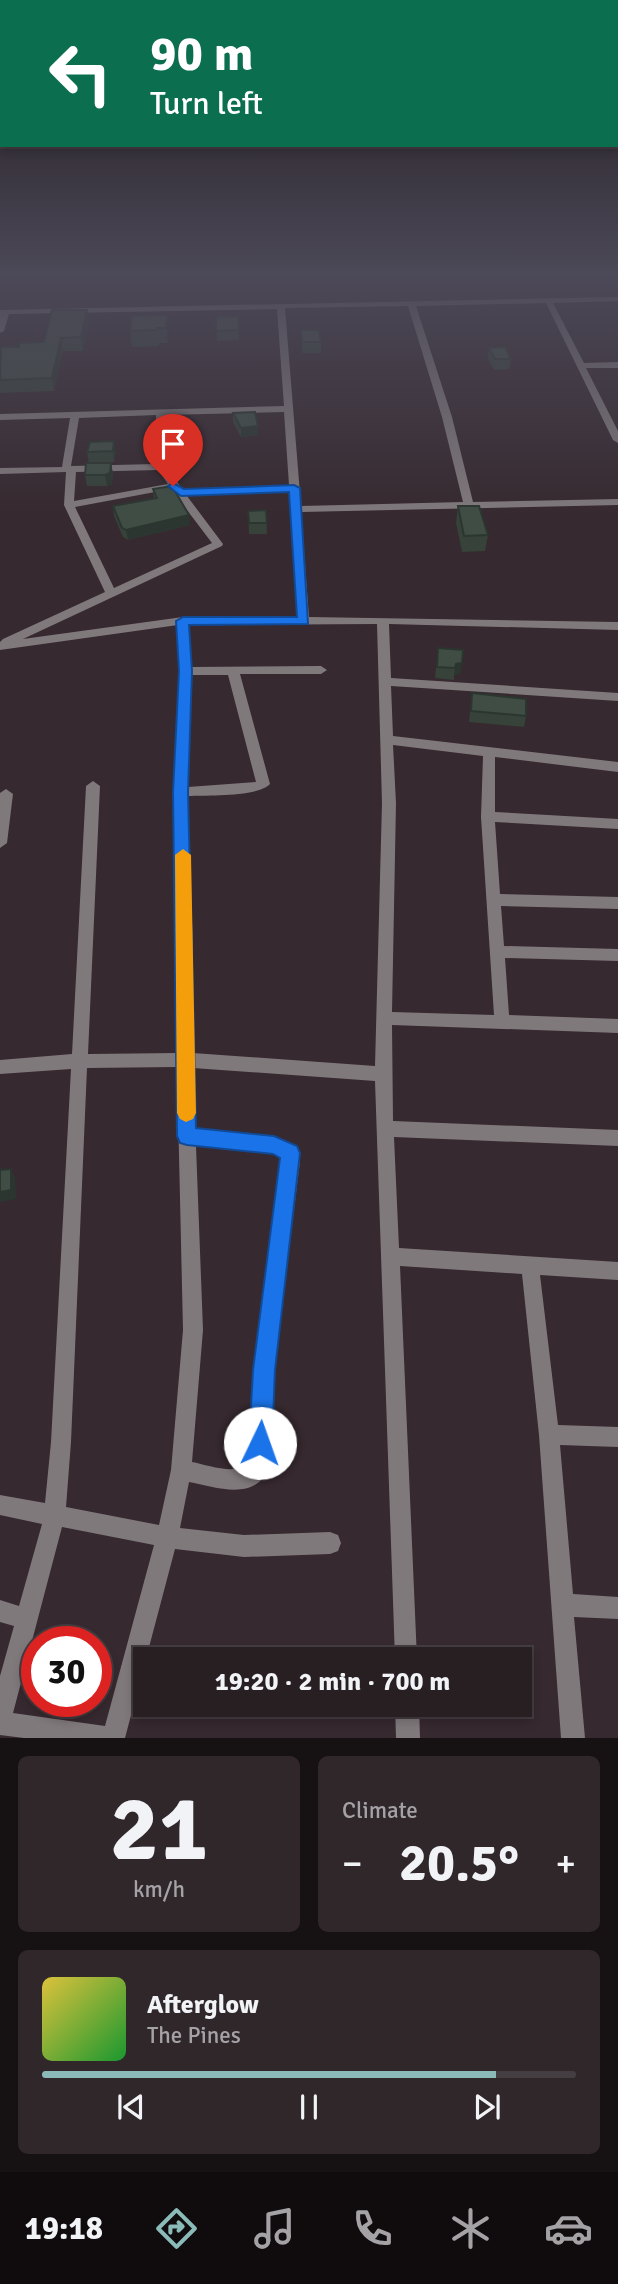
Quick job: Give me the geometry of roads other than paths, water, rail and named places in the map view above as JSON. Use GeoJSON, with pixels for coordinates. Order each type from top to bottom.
{"type":"FeatureCollection","features":[{"type":"Feature","properties":{"kind":"street"},"geometry":{"type":"LineString","coordinates":[[285,356],[303,621]]}},
{"type":"Feature","properties":{"kind":"street"},"geometry":{"type":"LineString","coordinates":[[428,356],[447,417],[469,505]]}},
{"type":"Feature","properties":{"kind":"street"},"geometry":{"type":"LineString","coordinates":[[577,356],[618,440]]}},
{"type":"Feature","properties":{"kind":"street"},"geometry":{"type":"LineString","coordinates":[[582,366],[618,365]]}},
{"type":"Feature","properties":{"kind":"street"},"geometry":{"type":"LineString","coordinates":[[0,417],[289,409]]}},
{"type":"Feature","properties":{"kind":"street"},"geometry":{"type":"LineString","coordinates":[[0,645],[218,544],[161,467],[160,413]]}},
{"type":"Feature","properties":{"kind":"street"},"geometry":{"type":"LineString","coordinates":[[75,415],[68,469],[69,505],[111,594]]}},
{"type":"Feature","properties":{"kind":"street"},"geometry":{"type":"LineString","coordinates":[[0,471],[161,467]]}},
{"type":"Feature","properties":{"kind":"street"},"geometry":{"type":"LineString","coordinates":[[69,505],[177,489],[294,488]]}},
{"type":"Feature","properties":{"kind":"street"},"geometry":{"type":"LineString","coordinates":[[296,509],[618,502]]}},
{"type":"Feature","properties":{"kind":"street"},"geometry":{"type":"LineString","coordinates":[[0,645],[183,621],[383,620],[618,626]]}},
{"type":"Feature","properties":{"kind":"street"},"geometry":{"type":"LineString","coordinates":[[383,620],[389,816],[383,1074],[405,1647]]}},
{"type":"Feature","properties":{"kind":"street"},"geometry":{"type":"LineString","coordinates":[[93,786],[61,1442],[55,1514],[0,1721],[111,1738],[167,1537],[181,1470],[193,1330],[181,792],[186,671],[183,621]]}},
{"type":"Feature","properties":{"kind":"street"},"geometry":{"type":"LineString","coordinates":[[181,792],[256,788],[263,784],[233,670]]}},
{"type":"Feature","properties":{"kind":"street"},"geometry":{"type":"LineString","coordinates":[[186,671],[321,670]]}},
{"type":"Feature","properties":{"kind":"street"},"geometry":{"type":"LineString","coordinates":[[384,682],[618,697]]}},
{"type":"Feature","properties":{"kind":"street"},"geometry":{"type":"LineString","coordinates":[[388,740],[489,754],[618,767]]}},
{"type":"Feature","properties":{"kind":"street"},"geometry":{"type":"LineString","coordinates":[[489,754],[488,817],[502,1023]]}},
{"type":"Feature","properties":{"kind":"street"},"geometry":{"type":"LineString","coordinates":[[0,843],[6,794]]}},
{"type":"Feature","properties":{"kind":"street"},"geometry":{"type":"LineString","coordinates":[[488,817],[618,824]]}},
{"type":"Feature","properties":{"kind":"street"},"geometry":{"type":"LineString","coordinates":[[494,900],[618,903]]}},
{"type":"Feature","properties":{"kind":"street"},"geometry":{"type":"LineString","coordinates":[[497,952],[618,954]]}},
{"type":"Feature","properties":{"kind":"street"},"geometry":{"type":"LineString","coordinates":[[383,1018],[618,1026]]}},
{"type":"Feature","properties":{"kind":"street"},"geometry":{"type":"LineString","coordinates":[[0,1067],[80,1061],[185,1060],[383,1074]]}},
{"type":"Feature","properties":{"kind":"street"},"geometry":{"type":"LineString","coordinates":[[386,1129],[618,1138]]}},
{"type":"Feature","properties":{"kind":"street"},"geometry":{"type":"LineString","coordinates":[[181,1470],[236,1480],[249,1478],[259,1468],[264,1370],[291,1161],[290,1153],[274,1145],[187,1136]]}},
{"type":"Feature","properties":{"kind":"street"},"geometry":{"type":"LineString","coordinates":[[389,1256],[618,1271]]}},
{"type":"Feature","properties":{"kind":"street"},"geometry":{"type":"LineString","coordinates":[[530,1265],[548,1435],[573,1738]]}},
{"type":"Feature","properties":{"kind":"street"},"geometry":{"type":"LineString","coordinates":[[548,1435],[618,1437]]}},
{"type":"Feature","properties":{"kind":"street"},"geometry":{"type":"LineString","coordinates":[[0,1505],[167,1537],[244,1546],[330,1543]]}},
{"type":"Feature","properties":{"kind":"street"},"geometry":{"type":"LineString","coordinates":[[563,1605],[618,1608]]}},
{"type":"Feature","properties":{"kind":"street"},"geometry":{"type":"LineString","coordinates":[[0,1611],[27,1619]]}},
{"type":"Feature","properties":{"kind":"street"},"geometry":{"type":"LineString","coordinates":[[407,1717],[408,1738]]}}]}
